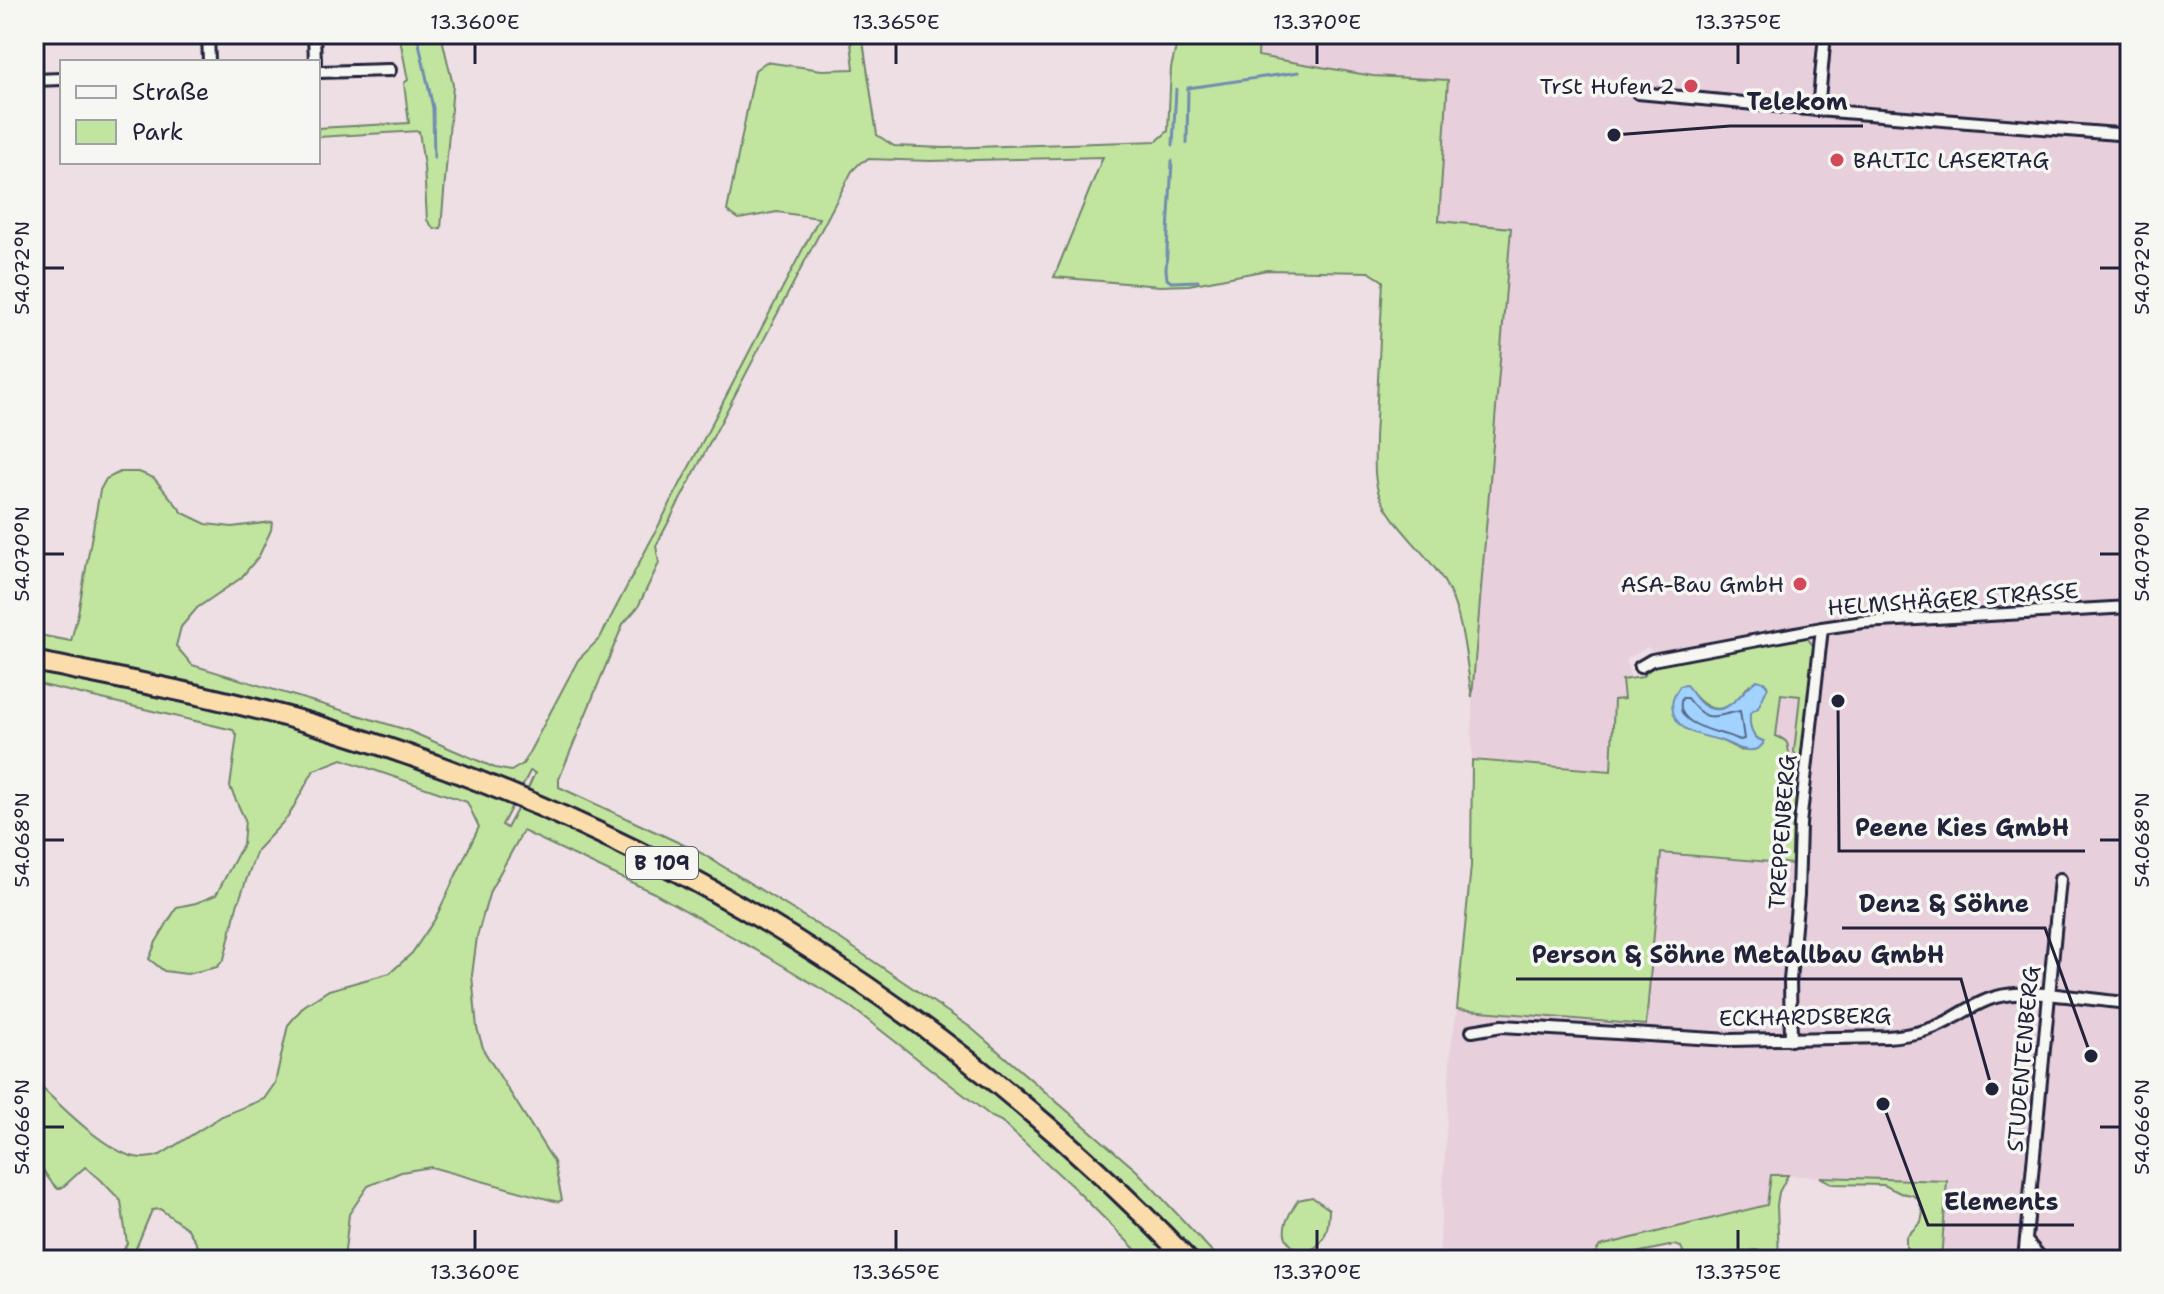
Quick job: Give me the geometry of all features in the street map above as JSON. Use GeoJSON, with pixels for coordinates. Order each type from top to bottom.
{"type":"FeatureCollection","features":[{"type":"Feature","properties":{"kind":"highway","name":"B 109"},"geometry":{"type":"LineString","coordinates":[[34,661],[252,707],[376,744],[528,800],[674,869],[762,918],[845,970],[964,1056],[1094,1166],[1188,1260]]}},
{"type":"Feature","properties":{"kind":"street"},"geometry":{"type":"LineString","coordinates":[[208,34],[209,60]]}},
{"type":"Feature","properties":{"kind":"street"},"geometry":{"type":"LineString","coordinates":[[314,34],[315,60]]}},
{"type":"Feature","properties":{"kind":"street"},"geometry":{"type":"LineString","coordinates":[[1818,110],[1825,34]]}},
{"type":"Feature","properties":{"kind":"street"},"geometry":{"type":"LineString","coordinates":[[320,72],[390,70]]}},
{"type":"Feature","properties":{"kind":"street"},"geometry":{"type":"LineString","coordinates":[[34,80],[60,79]]}},
{"type":"Feature","properties":{"kind":"street"},"geometry":{"type":"LineString","coordinates":[[1638,93],[2130,135]]}},
{"type":"Feature","properties":{"kind":"street","name":"HELMSHÄGER STRASSE"},"geometry":{"type":"LineString","coordinates":[[1640,667],[1652,660],[1863,622],[2130,607]]}},
{"type":"Feature","properties":{"kind":"street","name":"TREPPENBERG"},"geometry":{"type":"LineString","coordinates":[[1791,1040],[1790,980],[1798,895],[1800,824],[1822,628]]}},
{"type":"Feature","properties":{"kind":"street","name":"STUDENTENBERG"},"geometry":{"type":"LineString","coordinates":[[2024,1260],[2060,879]]}},
{"type":"Feature","properties":{"kind":"street","name":"ECKHARDSBERG"},"geometry":{"type":"LineString","coordinates":[[1472,1031],[1502,1026],[1682,1038],[1791,1040],[1904,1036],[1934,1028],[1981,1001],[2000,996],[2031,994],[2130,1003]]}},
{"type":"Feature","properties":{"kind":"street"},"geometry":{"type":"LineString","coordinates":[[2027,1242],[2043,1260]]}},
{"type":"Feature","properties":{"kind":"shaded area"},"geometry":{"type":"Polygon","coordinates":[[[1259,34],[2130,34],[2130,600],[1846,620],[1654,654],[1648,647],[1626,660],[1631,680],[1642,677],[1656,663],[1833,630],[2130,610],[2130,984],[2124,990],[2122,1010],[2130,1026],[2130,1189],[2122,1260],[1941,1260],[1947,1181],[1771,1175],[1768,1205],[1600,1246],[1595,1253],[1557,1260],[1439,1260],[1451,1046],[1471,866],[1472,697],[1511,229],[1438,221],[1447,80],[1373,76],[1258,55],[1259,34]]]}},
{"type":"Feature","properties":{"kind":"green space"},"geometry":{"type":"Polygon","coordinates":[[[399,34],[441,34],[453,85],[441,228],[434,229],[427,220],[419,131],[320,137],[320,128],[409,123],[404,83],[408,80],[399,34]]]}},
{"type":"Feature","properties":{"kind":"green space"},"geometry":{"type":"Polygon","coordinates":[[[850,34],[862,34],[877,135],[894,146],[945,148],[1157,141],[1168,131],[1171,68],[1179,34],[1259,34],[1258,56],[1373,76],[1448,80],[1439,221],[1511,228],[1472,697],[1461,628],[1448,589],[1393,518],[1377,488],[1375,438],[1383,281],[1369,272],[1267,270],[1189,285],[1160,286],[1054,277],[1103,157],[930,161],[869,159],[852,171],[656,546],[659,563],[638,607],[623,624],[559,779],[559,787],[701,853],[842,940],[970,1027],[1137,1171],[1220,1260],[1195,1260],[950,1038],[526,793],[535,773],[530,771],[520,791],[34,655],[34,634],[71,641],[100,490],[106,479],[120,472],[139,472],[154,478],[183,513],[206,524],[232,527],[272,522],[259,556],[241,578],[197,608],[181,627],[176,646],[192,665],[407,730],[495,768],[511,771],[523,764],[578,660],[600,638],[819,218],[777,212],[739,219],[727,211],[755,70],[766,62],[822,70],[854,69],[850,34]]]}},
{"type":"Feature","properties":{"kind":"green space"},"geometry":{"type":"Polygon","coordinates":[[[1800,637],[1807,638],[1815,648],[1803,755],[1798,757],[1794,752],[1800,696],[1781,694],[1776,736],[1787,743],[1791,761],[1801,769],[1794,864],[1661,853],[1646,1025],[1457,1009],[1471,866],[1472,760],[1611,771],[1614,700],[1624,699],[1622,680],[1642,677],[1656,663],[1800,637]],[[1749,685],[1734,701],[1720,708],[1706,705],[1690,690],[1722,741],[1742,751],[1763,741],[1757,738],[1750,725],[1749,685]]]}},
{"type":"Feature","properties":{"kind":"green space"},"geometry":{"type":"Polygon","coordinates":[[[34,666],[280,720],[515,800],[502,825],[507,828],[521,802],[743,913],[978,1073],[1181,1260],[1146,1260],[1001,1121],[851,1007],[654,893],[523,831],[490,891],[477,937],[472,975],[477,1028],[484,1051],[554,1162],[562,1200],[558,1202],[431,1167],[401,1172],[368,1186],[349,1214],[344,1260],[206,1260],[188,1229],[160,1209],[152,1210],[131,1260],[119,1260],[127,1243],[121,1201],[85,1167],[58,1189],[40,1164],[33,1125],[34,1080],[95,1136],[122,1153],[142,1158],[160,1155],[222,1116],[264,1099],[275,1083],[288,1025],[304,1006],[329,990],[390,973],[412,953],[435,919],[479,827],[467,802],[342,759],[314,770],[288,817],[257,850],[237,906],[224,959],[217,967],[187,974],[164,971],[149,959],[177,907],[216,895],[243,844],[245,820],[230,787],[237,735],[233,730],[34,683],[34,666]]]}},
{"type":"Feature","properties":{"kind":"green space"},"geometry":{"type":"Polygon","coordinates":[[[1771,1175],[1788,1175],[1779,1192],[1777,1205],[1779,1260],[1767,1260],[1764,1253],[1756,1250],[1709,1256],[1706,1260],[1687,1260],[1681,1247],[1674,1245],[1626,1255],[1622,1260],[1557,1260],[1595,1253],[1600,1246],[1767,1205],[1771,1175]]]}},
{"type":"Feature","properties":{"kind":"green space"},"geometry":{"type":"Polygon","coordinates":[[[1820,1177],[1947,1181],[1941,1260],[1913,1260],[1906,1247],[1906,1237],[1921,1222],[1923,1212],[1918,1199],[1884,1185],[1833,1184],[1820,1177]]]}},
{"type":"Feature","properties":{"kind":"green space"},"geometry":{"type":"Polygon","coordinates":[[[1312,1197],[1329,1209],[1328,1224],[1321,1242],[1303,1253],[1288,1242],[1286,1222],[1298,1200],[1312,1197]]]}},
{"type":"Feature","properties":{"kind":"water"},"geometry":{"type":"Polygon","coordinates":[[[1757,680],[1768,687],[1758,708],[1750,713],[1752,730],[1763,741],[1758,749],[1744,750],[1695,733],[1682,727],[1674,715],[1673,700],[1680,686],[1686,685],[1703,705],[1719,709],[1733,702],[1757,680]]]}},
{"type":"Feature","properties":{"kind":"waterway"},"geometry":{"type":"LineString","coordinates":[[417,34],[433,108],[434,158]]}},
{"type":"Feature","properties":{"kind":"waterway"},"geometry":{"type":"LineString","coordinates":[[1187,143],[1188,88],[1299,72]]}},
{"type":"Feature","properties":{"kind":"waterway"},"geometry":{"type":"LineString","coordinates":[[1173,145],[1176,89]]}},
{"type":"Feature","properties":{"kind":"waterway"},"geometry":{"type":"LineString","coordinates":[[1172,161],[1167,279],[1171,282],[1198,281]]}},
{"type":"Feature","properties":{"kind":"place","name":"TrSt Hufen 2"},"geometry":{"type":"Point","coordinates":[1691,86]}},
{"type":"Feature","properties":{"kind":"place","name":"Telekom"},"geometry":{"type":"Point","coordinates":[1614,135]}},
{"type":"Feature","properties":{"kind":"place","name":"BALTIC LASERTAG"},"geometry":{"type":"Point","coordinates":[1837,160]}},
{"type":"Feature","properties":{"kind":"place","name":"ASA-Bau GmbH"},"geometry":{"type":"Point","coordinates":[1800,584]}},
{"type":"Feature","properties":{"kind":"place","name":"Peene Kies GmbH"},"geometry":{"type":"Point","coordinates":[1838,701]}},
{"type":"Feature","properties":{"kind":"place","name":"Denz & Söhne"},"geometry":{"type":"Point","coordinates":[2091,1056]}},
{"type":"Feature","properties":{"kind":"place","name":"Person & Söhne Metallbau GmbH"},"geometry":{"type":"Point","coordinates":[1992,1089]}},
{"type":"Feature","properties":{"kind":"place","name":"Elements"},"geometry":{"type":"Point","coordinates":[1883,1104]}}]}
